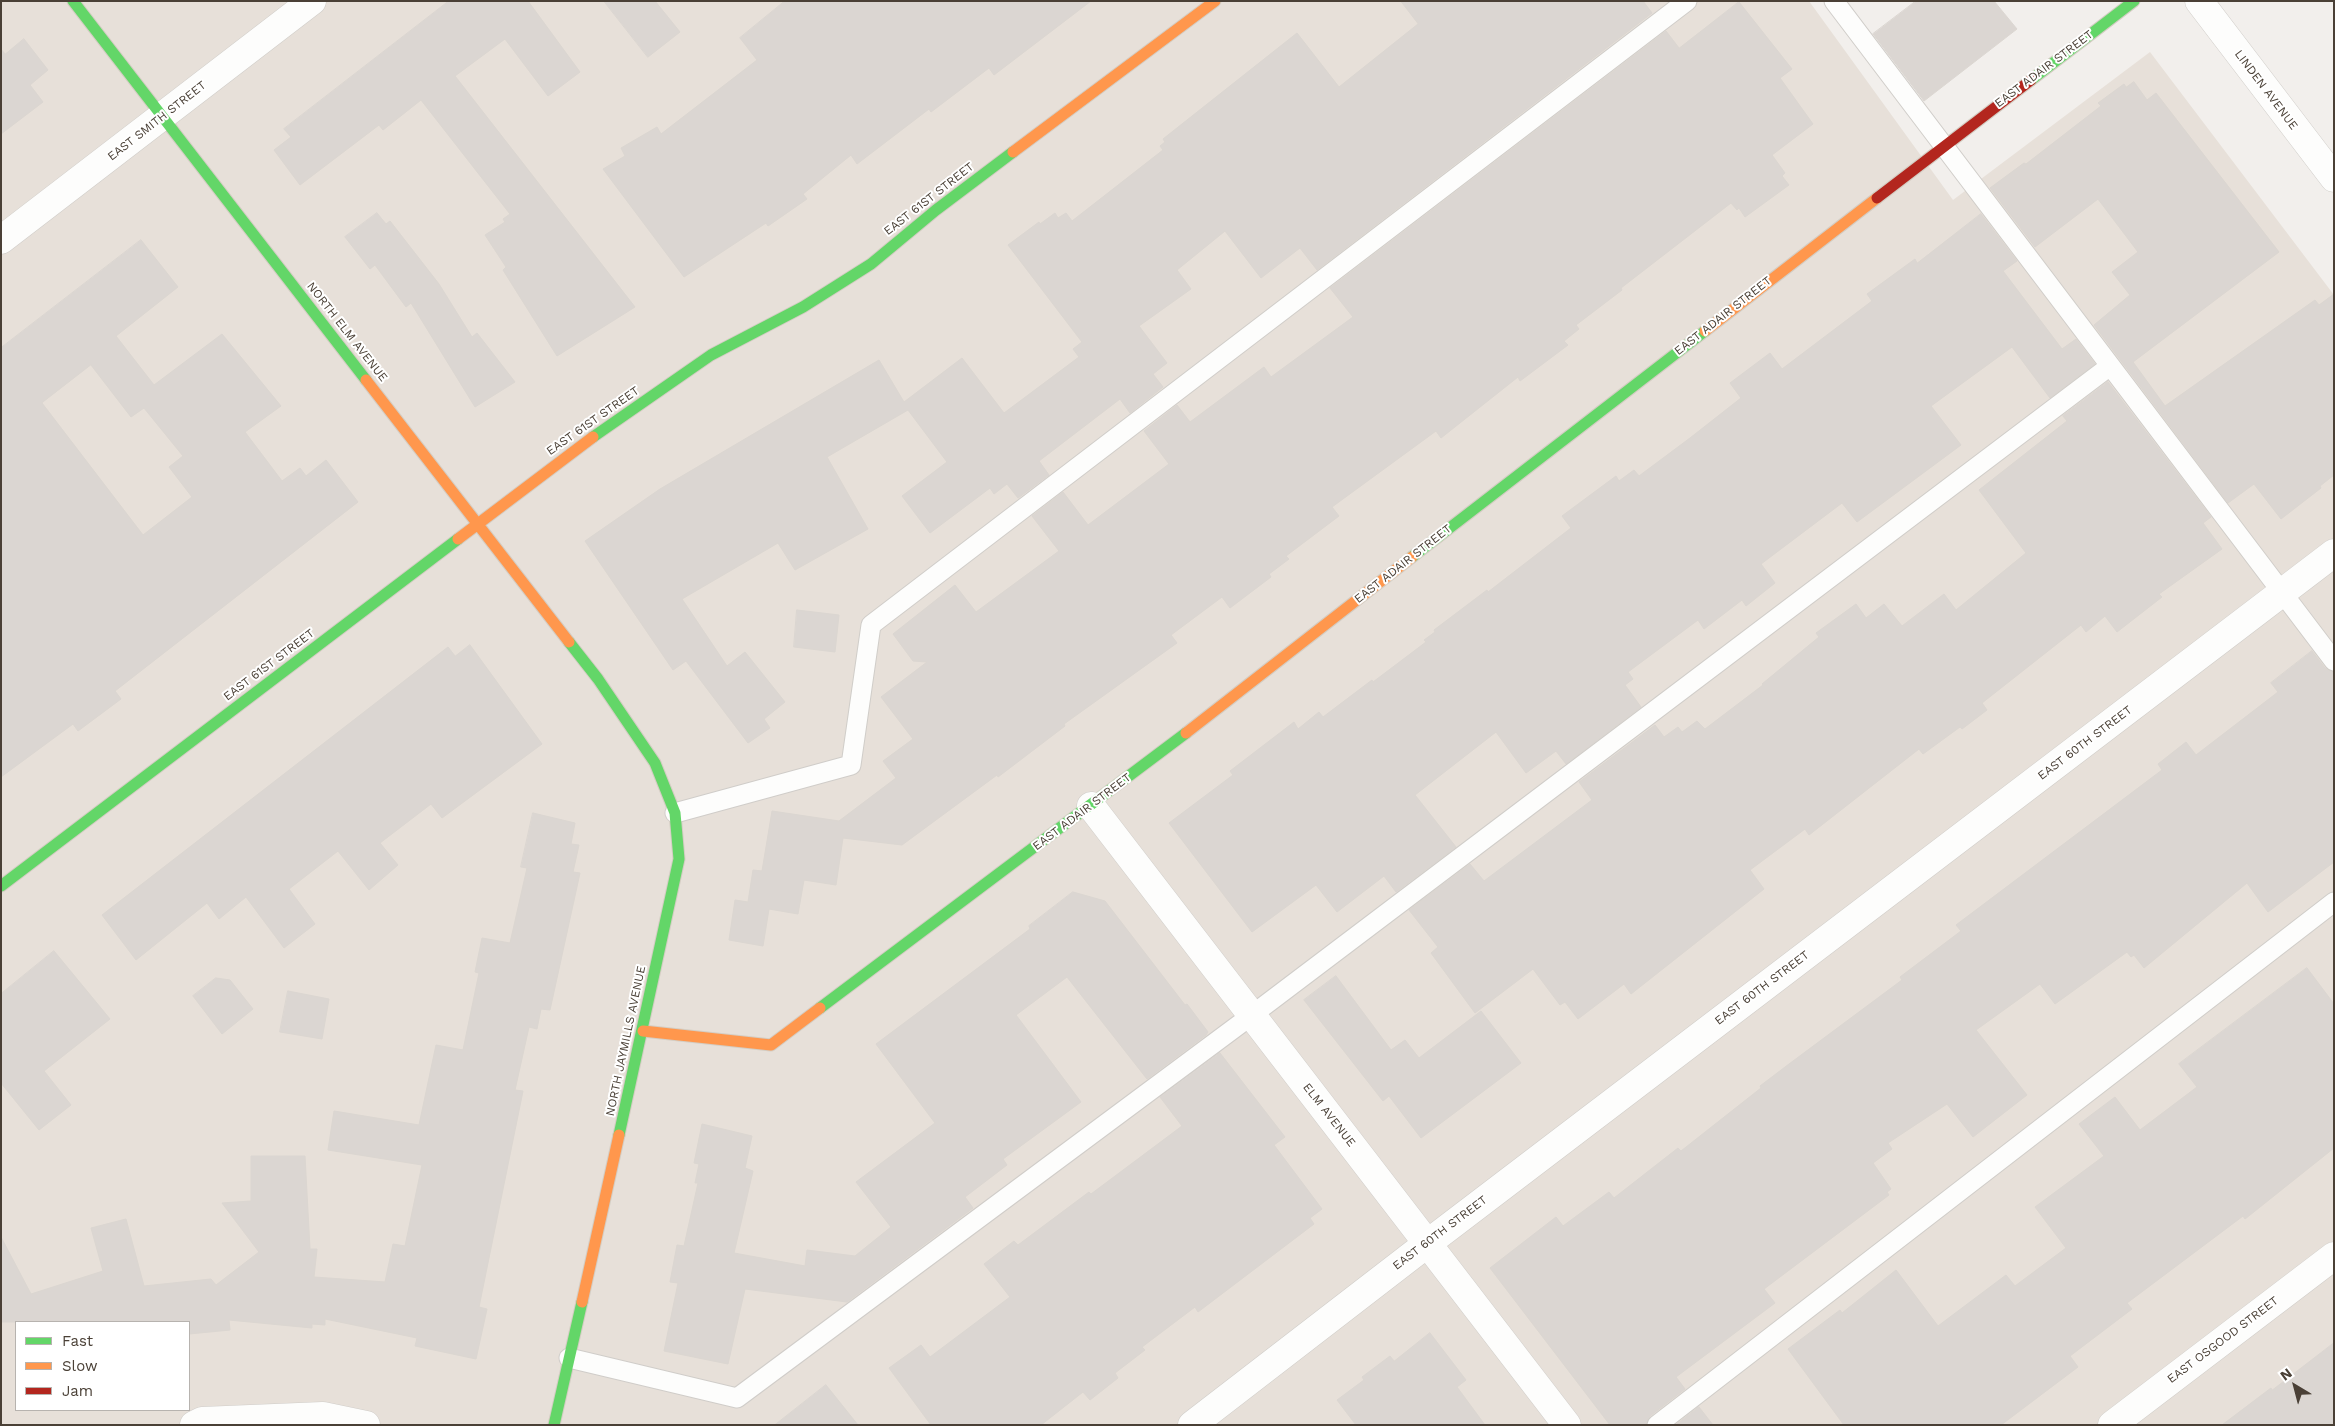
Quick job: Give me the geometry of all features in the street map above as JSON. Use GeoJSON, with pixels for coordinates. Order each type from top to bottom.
{"type":"FeatureCollection","features":[{"type":"Feature","properties":{"kind":"street","name":"NORTH ELM AVENUE"},"geometry":{"type":"LineString","coordinates":[[73,1],[598,679]]}},
{"type":"Feature","properties":{"kind":"street","name":"EAST SMITH STREET"},"geometry":{"type":"LineString","coordinates":[[1,240],[312,1]]}},
{"type":"Feature","properties":{"kind":"street","name":"EAST 61ST STREET"},"geometry":{"type":"LineString","coordinates":[[1,886],[566,456],[711,355],[802,307],[871,264],[936,210],[1214,1]]}},
{"type":"Feature","properties":{"kind":"street","name":"EAST ADAIR STREET"},"geometry":{"type":"LineString","coordinates":[[643,1031],[771,1045],[1091,806],[2134,1]]}},
{"type":"Feature","properties":{"kind":"street","name":"LINDEN AVENUE"},"geometry":{"type":"LineString","coordinates":[[2199,1],[2334,178]]}},
{"type":"Feature","properties":{"kind":"street","name":"EAST 60TH STREET"},"geometry":{"type":"LineString","coordinates":[[1192,1425],[2334,553]]}},
{"type":"Feature","properties":{"kind":"street","name":"NORTH JAYMILLS AVENUE"},"geometry":{"type":"LineString","coordinates":[[554,1425],[643,1031],[679,859],[675,813],[656,763],[598,679]]}},
{"type":"Feature","properties":{"kind":"street","name":"ELM AVENUE"},"geometry":{"type":"LineString","coordinates":[[1091,806],[1567,1425]]}},
{"type":"Feature","properties":{"kind":"street","name":"EAST OSGOOD STREET"},"geometry":{"type":"LineString","coordinates":[[2112,1425],[2334,1256]]}},
{"type":"Feature","properties":{"kind":"street"},"geometry":{"type":"LineString","coordinates":[[194,1425],[202,1421],[323,1416],[366,1425]]}},
{"type":"Feature","properties":{"kind":"lane"},"geometry":{"type":"LineString","coordinates":[[675,813],[851,765],[871,625],[1687,1]]}},
{"type":"Feature","properties":{"kind":"lane"},"geometry":{"type":"LineString","coordinates":[[1834,1],[2334,661]]}},
{"type":"Feature","properties":{"kind":"lane"},"geometry":{"type":"LineString","coordinates":[[569,1358],[737,1398],[1252,1015],[2110,366]]}},
{"type":"Feature","properties":{"kind":"lane"},"geometry":{"type":"LineString","coordinates":[[1657,1425],[2334,902]]}},
{"type":"Feature","properties":{"kind":"shaded area"},"geometry":{"type":"Polygon","coordinates":[[[1,1],[1809,1],[1953,200],[2150,52],[2334,295],[2334,1425],[1,1425],[1,1]]]}},
{"type":"Feature","properties":{"kind":"building"},"geometry":{"type":"Polygon","coordinates":[[[449,1],[528,1],[580,72],[548,96],[505,39],[455,76],[635,307],[557,356],[503,270],[506,267],[485,235],[505,222],[503,219],[510,214],[421,100],[383,130],[379,125],[300,185],[274,150],[291,137],[284,129],[449,1]]]}},
{"type":"Feature","properties":{"kind":"building"},"geometry":{"type":"Polygon","coordinates":[[[604,1],[655,1],[680,32],[648,57],[604,1]]]}},
{"type":"Feature","properties":{"kind":"building"},"geometry":{"type":"Polygon","coordinates":[[[785,1],[1091,1],[994,75],[989,68],[931,112],[929,109],[857,164],[851,155],[803,194],[807,199],[768,226],[766,223],[684,277],[603,169],[625,156],[621,148],[657,127],[661,134],[757,60],[740,38],[785,1]]]}},
{"type":"Feature","properties":{"kind":"building"},"geometry":{"type":"Polygon","coordinates":[[[1401,1],[1643,1],[1652,13],[1317,270],[1300,248],[1261,278],[1225,231],[1177,270],[1191,289],[1139,326],[1167,363],[1153,374],[1163,387],[1130,413],[1120,399],[1039,461],[1049,475],[1018,498],[1007,484],[994,494],[990,488],[930,533],[902,496],[947,462],[908,410],[827,457],[868,529],[795,570],[778,543],[682,599],[727,666],[745,652],[785,702],[764,719],[770,728],[748,743],[686,661],[673,670],[585,541],[660,489],[879,360],[904,402],[962,358],[1004,413],[1079,357],[1073,349],[1082,342],[1008,245],[1039,222],[1040,224],[1055,213],[1058,218],[1066,213],[1072,221],[1163,150],[1160,146],[1165,142],[1163,139],[1297,33],[1339,87],[1418,24],[1401,1]]]}},
{"type":"Feature","properties":{"kind":"building"},"geometry":{"type":"Polygon","coordinates":[[[1916,1],[1994,1],[2017,29],[1924,101],[1873,34],[1916,1]]]}},
{"type":"Feature","properties":{"kind":"building"},"geometry":{"type":"Polygon","coordinates":[[[1739,2],[1792,69],[1780,78],[1813,124],[1772,155],[1785,173],[1782,176],[1789,185],[1745,217],[1739,208],[1737,210],[1731,203],[1576,325],[1579,329],[1564,341],[1568,345],[1520,381],[1518,377],[1441,438],[1436,431],[1332,507],[1339,516],[1286,556],[1289,559],[1269,574],[1271,577],[1230,608],[1222,597],[1171,635],[1177,643],[1064,724],[1065,726],[998,777],[997,775],[902,845],[843,838],[836,885],[804,880],[798,914],[769,909],[763,946],[729,940],[735,900],[748,902],[753,870],[762,871],[772,811],[839,821],[896,778],[883,761],[913,739],[881,697],[927,662],[913,661],[893,634],[955,585],[976,612],[1059,551],[1032,516],[1063,492],[1088,525],[1169,464],[1144,431],[1177,405],[1190,422],[1264,367],[1271,377],[1353,317],[1330,288],[1666,31],[1679,48],[1739,2]]]}},
{"type":"Feature","properties":{"kind":"building"},"geometry":{"type":"Polygon","coordinates":[[[24,39],[48,70],[30,85],[43,102],[1,134],[1,49],[5,54],[24,39]]]}},
{"type":"Feature","properties":{"kind":"building"},"geometry":{"type":"Polygon","coordinates":[[[2134,82],[2147,100],[2156,93],[2279,252],[2133,362],[2165,406],[2315,300],[2319,305],[2334,294],[2334,475],[2320,486],[2321,488],[2281,519],[2254,484],[2228,503],[2094,325],[2130,295],[2112,272],[2138,252],[2098,199],[2035,247],[1990,188],[2024,163],[2026,164],[2101,106],[2098,103],[2124,84],[2126,87],[2134,82]]]}},
{"type":"Feature","properties":{"kind":"building"},"geometry":{"type":"Polygon","coordinates":[[[377,213],[386,224],[390,221],[439,284],[472,337],[477,333],[515,382],[475,407],[411,303],[406,307],[375,265],[370,269],[345,237],[377,213]]]}},
{"type":"Feature","properties":{"kind":"building"},"geometry":{"type":"Polygon","coordinates":[[[1981,214],[2017,261],[2003,271],[2062,349],[2076,339],[2095,364],[2050,398],[2012,347],[1931,406],[1961,445],[1857,522],[1842,503],[1761,564],[1775,583],[1746,606],[1742,600],[1704,629],[1698,620],[1628,672],[1633,679],[1625,685],[1641,707],[1566,764],[1556,751],[1526,773],[1496,732],[1415,795],[1456,847],[1396,892],[1384,876],[1337,912],[1316,885],[1252,932],[1169,823],[1233,775],[1230,771],[1294,722],[1298,729],[1319,712],[1323,717],[1426,642],[1424,640],[1435,632],[1434,630],[1487,590],[1488,592],[1571,528],[1562,516],[1616,476],[1619,481],[1634,470],[1639,476],[1690,438],[1741,398],[1730,383],[1770,353],[1782,369],[1872,301],[1867,294],[1915,259],[1917,263],[1981,214]]]}},
{"type":"Feature","properties":{"kind":"building"},"geometry":{"type":"Polygon","coordinates":[[[141,240],[178,287],[116,336],[154,385],[222,334],[281,406],[245,432],[282,481],[300,468],[306,476],[326,460],[358,502],[115,691],[121,699],[78,731],[73,724],[1,777],[1,348],[141,240]],[[91,365],[42,403],[143,535],[192,497],[169,467],[183,456],[144,408],[131,417],[91,365]]]}},
{"type":"Feature","properties":{"kind":"building"},"geometry":{"type":"Polygon","coordinates":[[[2108,382],[2211,517],[2203,523],[2222,549],[2159,594],[2162,597],[2117,632],[2105,616],[2086,632],[2081,625],[1982,703],[1987,710],[1962,729],[1960,727],[1923,754],[1919,749],[1809,835],[1805,829],[1750,870],[1764,889],[1631,994],[1624,984],[1578,1019],[1565,1002],[1560,1005],[1533,969],[1475,1013],[1431,953],[1438,947],[1409,910],[1470,864],[1484,881],[1592,800],[1579,782],[1655,725],[1664,737],[1678,727],[1682,732],[1697,721],[1705,729],[1763,685],[1819,637],[1816,633],[1856,604],[1866,618],[1884,604],[1902,626],[1944,594],[1956,610],[2026,553],[1979,490],[2067,421],[2063,416],[2108,382]]]}},
{"type":"Feature","properties":{"kind":"building"},"geometry":{"type":"Polygon","coordinates":[[[797,610],[839,615],[835,652],[794,647],[797,610]]]}},
{"type":"Feature","properties":{"kind":"building"},"geometry":{"type":"Polygon","coordinates":[[[470,645],[542,744],[442,818],[431,804],[380,843],[398,865],[369,890],[338,851],[289,889],[315,924],[284,948],[246,897],[219,919],[207,903],[136,960],[102,915],[448,647],[455,656],[470,645]]]}},
{"type":"Feature","properties":{"kind":"building"},"geometry":{"type":"Polygon","coordinates":[[[2312,651],[2325,668],[2334,672],[2334,862],[2268,912],[2247,883],[2144,968],[2134,955],[2131,957],[2127,952],[2055,1004],[2040,984],[1976,1030],[2027,1095],[1973,1137],[1947,1104],[1888,1143],[1892,1149],[1873,1163],[1891,1189],[1887,1192],[1889,1195],[1764,1289],[1775,1303],[1676,1377],[1685,1389],[1650,1416],[1646,1425],[1610,1425],[1490,1268],[1556,1217],[1563,1226],[1609,1192],[1614,1198],[1678,1148],[1681,1151],[1761,1088],[1760,1086],[1902,980],[1900,977],[1961,931],[1956,925],[2162,770],[2158,764],[2186,742],[2196,755],[2278,692],[2271,683],[2312,651]]]}},
{"type":"Feature","properties":{"kind":"building"},"geometry":{"type":"Polygon","coordinates":[[[533,813],[575,823],[571,844],[579,845],[573,872],[580,873],[550,1010],[541,1009],[537,1029],[529,1027],[515,1090],[523,1091],[479,1307],[487,1309],[476,1359],[415,1346],[417,1338],[325,1319],[325,1325],[312,1324],[312,1328],[229,1320],[230,1330],[190,1334],[190,1321],[1,1322],[1,1237],[31,1294],[103,1271],[91,1228],[126,1219],[144,1286],[211,1279],[216,1285],[259,1252],[222,1203],[251,1201],[251,1156],[305,1156],[310,1249],[317,1249],[314,1277],[385,1282],[393,1244],[405,1246],[422,1165],[328,1150],[334,1111],[419,1125],[436,1045],[463,1050],[479,973],[475,972],[482,938],[510,943],[527,868],[521,867],[533,813]]]}},
{"type":"Feature","properties":{"kind":"building"},"geometry":{"type":"Polygon","coordinates":[[[1073,892],[1105,901],[1185,1005],[1187,1004],[1208,1032],[1206,1035],[1147,1079],[1067,977],[1016,1015],[1081,1102],[1003,1159],[1007,1165],[965,1197],[973,1208],[847,1302],[745,1289],[728,1364],[664,1351],[678,1283],[670,1282],[677,1245],[684,1246],[698,1183],[695,1183],[699,1164],[694,1163],[702,1124],[752,1136],[745,1168],[753,1171],[734,1253],[805,1266],[807,1250],[855,1256],[891,1227],[856,1182],[935,1123],[876,1044],[1030,929],[1029,926],[1073,892]]]}},
{"type":"Feature","properties":{"kind":"building"},"geometry":{"type":"Polygon","coordinates":[[[54,951],[110,1019],[44,1071],[71,1105],[39,1130],[1,1083],[1,994],[54,951]]]}},
{"type":"Feature","properties":{"kind":"building"},"geometry":{"type":"Polygon","coordinates":[[[2307,968],[2334,1004],[2334,1148],[2245,1219],[2243,1216],[2127,1303],[2132,1309],[2070,1356],[2078,1367],[2001,1425],[1844,1425],[1788,1349],[1840,1310],[1842,1313],[1896,1270],[1938,1326],[2006,1275],[2015,1286],[2066,1248],[2035,1207],[2104,1156],[2079,1124],[2115,1097],[2140,1130],[2197,1087],[2179,1064],[2307,968]]]}},
{"type":"Feature","properties":{"kind":"building"},"geometry":{"type":"Polygon","coordinates":[[[1336,976],[1391,1050],[1405,1040],[1419,1058],[1481,1011],[1521,1063],[1421,1138],[1389,1096],[1383,1101],[1304,1000],[1336,976]]]}},
{"type":"Feature","properties":{"kind":"building"},"geometry":{"type":"Polygon","coordinates":[[[216,978],[230,980],[253,1009],[222,1034],[193,996],[216,978]]]}},
{"type":"Feature","properties":{"kind":"building"},"geometry":{"type":"Polygon","coordinates":[[[288,991],[329,999],[322,1039],[280,1032],[288,991]]]}},
{"type":"Feature","properties":{"kind":"building"},"geometry":{"type":"Polygon","coordinates":[[[1220,1053],[1285,1137],[1274,1145],[1322,1209],[1310,1218],[1314,1224],[1198,1312],[1195,1307],[1142,1347],[1145,1350],[1115,1373],[1118,1378],[1090,1400],[1083,1392],[1041,1425],[931,1425],[889,1368],[921,1345],[930,1357],[1010,1297],[984,1264],[1014,1241],[1018,1245],[1089,1192],[1091,1194],[1182,1126],[1160,1097],[1220,1053]]]}},
{"type":"Feature","properties":{"kind":"building"},"geometry":{"type":"Polygon","coordinates":[[[1430,1333],[1466,1380],[1457,1387],[1485,1425],[1356,1425],[1337,1400],[1364,1380],[1362,1377],[1390,1356],[1394,1361],[1430,1333]]]}},
{"type":"Feature","properties":{"kind":"building"},"geometry":{"type":"Polygon","coordinates":[[[2334,1343],[2334,1425],[2222,1425],[2271,1388],[2272,1390],[2334,1343]]]}},
{"type":"Feature","properties":{"kind":"building"},"geometry":{"type":"Polygon","coordinates":[[[826,1385],[858,1425],[775,1425],[826,1385]]]}},
{"type":"Feature","properties":{"kind":"building"},"geometry":{"type":"Polygon","coordinates":[[[1699,1407],[1713,1425],[1676,1425],[1699,1407]]]}},
{"type":"Feature","properties":{"kind":"traffic: fast"},"geometry":{"type":"LineString","coordinates":[[73,1],[366,380]]}},
{"type":"Feature","properties":{"kind":"traffic: fast"},"geometry":{"type":"LineString","coordinates":[[2031,80],[2134,1]]}},
{"type":"Feature","properties":{"kind":"traffic: fast"},"geometry":{"type":"LineString","coordinates":[[593,437],[711,355],[803,307],[871,264],[936,210],[1013,152]]}},
{"type":"Feature","properties":{"kind":"traffic: fast"},"geometry":{"type":"LineString","coordinates":[[1412,557],[1705,331]]}},
{"type":"Feature","properties":{"kind":"traffic: fast"},"geometry":{"type":"LineString","coordinates":[[1,886],[458,539]]}},
{"type":"Feature","properties":{"kind":"traffic: fast"},"geometry":{"type":"LineString","coordinates":[[569,642],[598,679],[655,763],[675,813],[679,859],[619,1135]]}},
{"type":"Feature","properties":{"kind":"traffic: fast"},"geometry":{"type":"LineString","coordinates":[[820,1008],[1186,733]]}},
{"type":"Feature","properties":{"kind":"traffic: fast"},"geometry":{"type":"LineString","coordinates":[[554,1425],[582,1302]]}},
{"type":"Feature","properties":{"kind":"traffic: slow"},"geometry":{"type":"LineString","coordinates":[[1013,152],[1215,1]]}},
{"type":"Feature","properties":{"kind":"traffic: slow"},"geometry":{"type":"LineString","coordinates":[[1705,331],[1877,198]]}},
{"type":"Feature","properties":{"kind":"traffic: slow"},"geometry":{"type":"LineString","coordinates":[[366,380],[569,642]]}},
{"type":"Feature","properties":{"kind":"traffic: slow"},"geometry":{"type":"LineString","coordinates":[[458,539],[593,437]]}},
{"type":"Feature","properties":{"kind":"traffic: slow"},"geometry":{"type":"LineString","coordinates":[[1186,733],[1412,557]]}},
{"type":"Feature","properties":{"kind":"traffic: slow"},"geometry":{"type":"LineString","coordinates":[[643,1031],[771,1045],[820,1008]]}},
{"type":"Feature","properties":{"kind":"traffic: slow"},"geometry":{"type":"LineString","coordinates":[[582,1302],[619,1135]]}},
{"type":"Feature","properties":{"kind":"traffic: jam"},"geometry":{"type":"LineString","coordinates":[[1877,198],[2031,80]]}}]}
